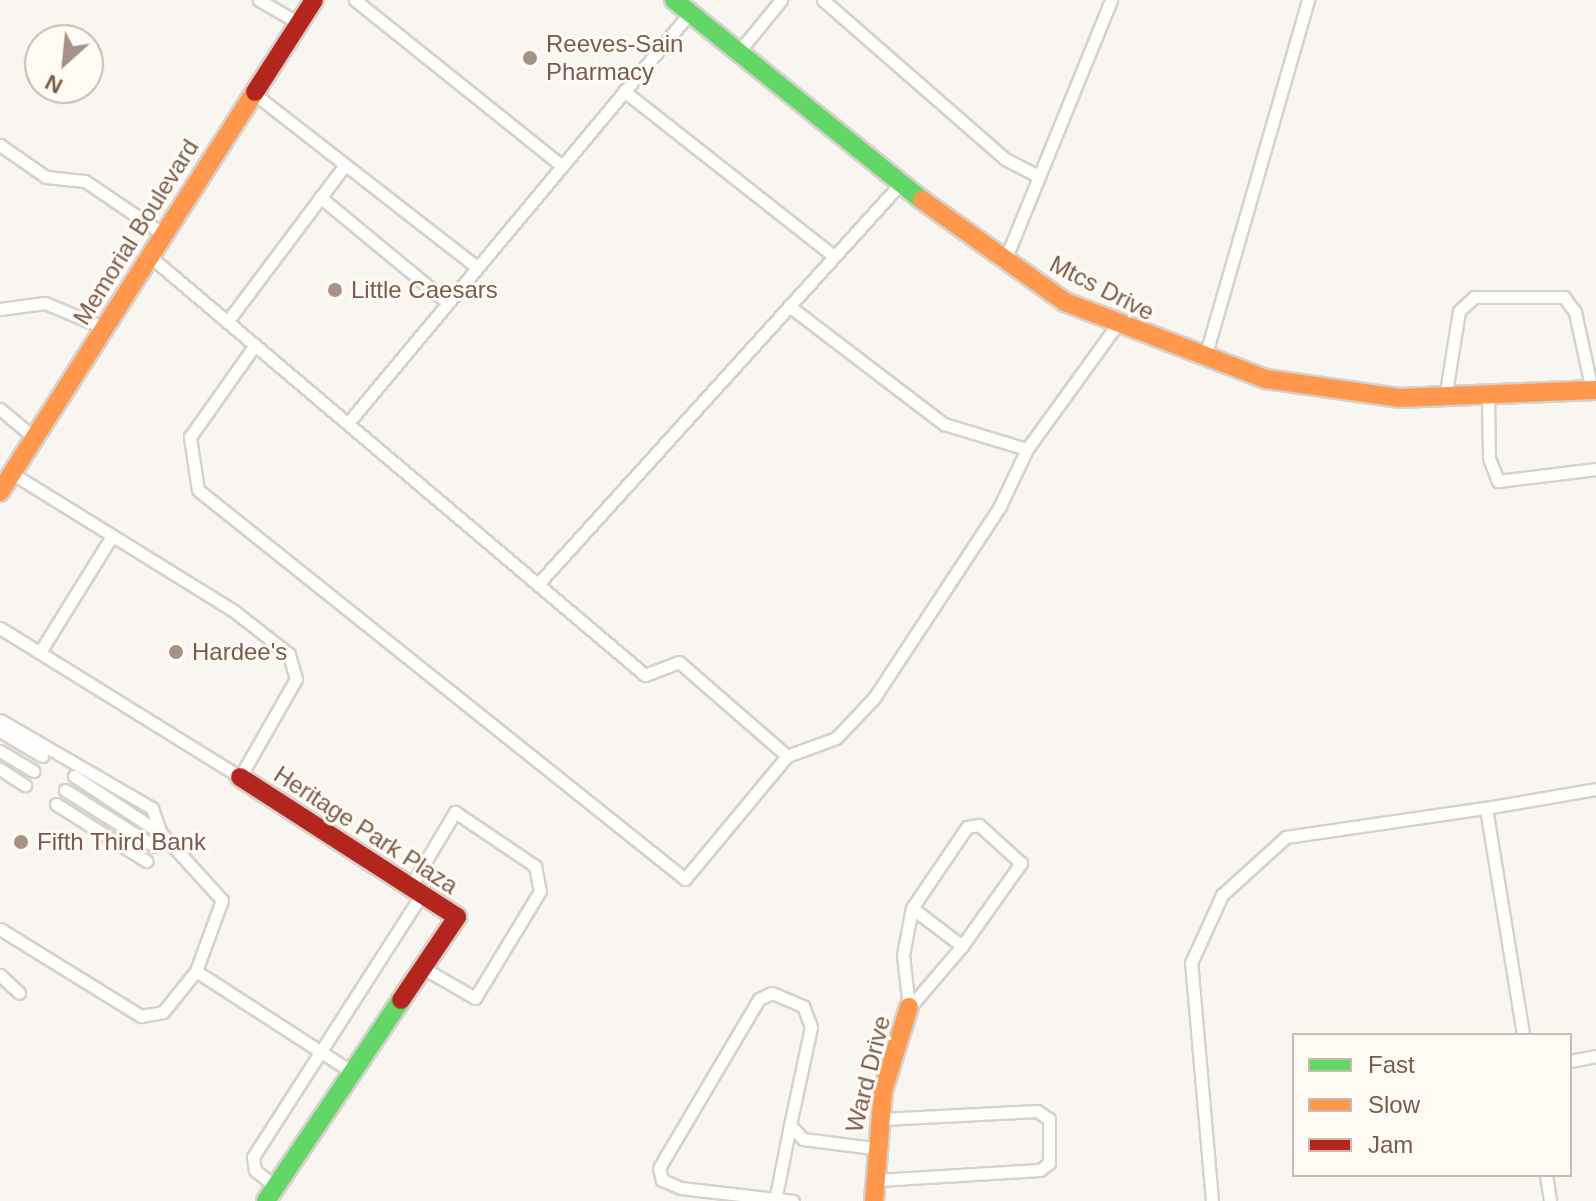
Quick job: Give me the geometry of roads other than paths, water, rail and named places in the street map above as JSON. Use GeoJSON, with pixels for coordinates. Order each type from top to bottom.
{"type":"FeatureCollection","features":[{"type":"Feature","properties":{"kind":"street","name":"Memorial Boulevard"},"geometry":{"type":"LineString","coordinates":[[0,492],[314,0]]}},
{"type":"Feature","properties":{"kind":"street","name":"Mtcs Drive"},"geometry":{"type":"LineString","coordinates":[[674,0],[901,183],[1004,261],[1117,325],[1266,379],[1445,398],[1594,391]]}},
{"type":"Feature","properties":{"kind":"street","name":"Heritage Park Plaza"},"geometry":{"type":"LineString","coordinates":[[240,777],[457,917],[271,1194]]}},
{"type":"Feature","properties":{"kind":"street","name":"Ward Drive"},"geometry":{"type":"LineString","coordinates":[[874,1201],[873,1148],[878,1119],[909,1007]]}},
{"type":"Feature","properties":{"kind":"lane"},"geometry":{"type":"LineString","coordinates":[[259,0],[298,23]]}},
{"type":"Feature","properties":{"kind":"lane"},"geometry":{"type":"LineString","coordinates":[[355,0],[562,166]]}},
{"type":"Feature","properties":{"kind":"lane"},"geometry":{"type":"LineString","coordinates":[[738,52],[781,0]]}},
{"type":"Feature","properties":{"kind":"lane"},"geometry":{"type":"LineString","coordinates":[[823,0],[1005,159],[1039,176]]}},
{"type":"Feature","properties":{"kind":"lane"},"geometry":{"type":"LineString","coordinates":[[1004,261],[1111,0]]}},
{"type":"Feature","properties":{"kind":"lane"},"geometry":{"type":"LineString","coordinates":[[1204,358],[1308,0]]}},
{"type":"Feature","properties":{"kind":"lane"},"geometry":{"type":"LineString","coordinates":[[348,423],[689,13]]}},
{"type":"Feature","properties":{"kind":"lane"},"geometry":{"type":"LineString","coordinates":[[624,91],[834,256]]}},
{"type":"Feature","properties":{"kind":"lane"},"geometry":{"type":"LineString","coordinates":[[252,93],[477,267]]}},
{"type":"Feature","properties":{"kind":"lane"},"geometry":{"type":"LineString","coordinates":[[0,145],[46,177],[85,181],[164,235]]}},
{"type":"Feature","properties":{"kind":"lane"},"geometry":{"type":"LineString","coordinates":[[227,322],[345,165]]}},
{"type":"Feature","properties":{"kind":"lane"},"geometry":{"type":"LineString","coordinates":[[538,584],[901,183]]}},
{"type":"Feature","properties":{"kind":"lane"},"geometry":{"type":"LineString","coordinates":[[318,200],[410,281],[424,283],[448,303]]}},
{"type":"Feature","properties":{"kind":"lane"},"geometry":{"type":"LineString","coordinates":[[149,256],[645,675],[679,662],[787,756]]}},
{"type":"Feature","properties":{"kind":"lane"},"geometry":{"type":"LineString","coordinates":[[1445,398],[1459,311],[1474,297],[1564,297],[1575,312],[1594,391]]}},
{"type":"Feature","properties":{"kind":"lane"},"geometry":{"type":"LineString","coordinates":[[0,309],[45,303],[104,328]]}},
{"type":"Feature","properties":{"kind":"lane"},"geometry":{"type":"LineString","coordinates":[[789,306],[944,424],[1027,449]]}},
{"type":"Feature","properties":{"kind":"lane"},"geometry":{"type":"LineString","coordinates":[[255,345],[190,437],[198,490],[685,879],[787,756],[836,738],[874,698],[992,520],[1027,449],[1117,325]]}},
{"type":"Feature","properties":{"kind":"lane"},"geometry":{"type":"LineString","coordinates":[[1488,398],[1489,458],[1498,481],[1596,469]]}},
{"type":"Feature","properties":{"kind":"lane"},"geometry":{"type":"LineString","coordinates":[[0,409],[34,437]]}},
{"type":"Feature","properties":{"kind":"lane"},"geometry":{"type":"LineString","coordinates":[[12,473],[234,611],[298,667],[240,777]]}},
{"type":"Feature","properties":{"kind":"lane"},"geometry":{"type":"LineString","coordinates":[[40,652],[112,536]]}},
{"type":"Feature","properties":{"kind":"lane","name":"Heritage Park Plaza"},"geometry":{"type":"LineString","coordinates":[[0,628],[240,777]]}},
{"type":"Feature","properties":{"kind":"lane"},"geometry":{"type":"LineString","coordinates":[[0,720],[152,808],[162,834]]}},
{"type":"Feature","properties":{"kind":"lane"},"geometry":{"type":"LineString","coordinates":[[0,731],[42,756]]}},
{"type":"Feature","properties":{"kind":"lane"},"geometry":{"type":"LineString","coordinates":[[0,751],[33,771]]}},
{"type":"Feature","properties":{"kind":"lane"},"geometry":{"type":"LineString","coordinates":[[0,769],[25,785]]}},
{"type":"Feature","properties":{"kind":"lane"},"geometry":{"type":"LineString","coordinates":[[0,929],[141,1016],[163,1012],[196,971],[222,900],[162,834],[74,776]]}},
{"type":"Feature","properties":{"kind":"lane"},"geometry":{"type":"LineString","coordinates":[[1212,1201],[1191,963],[1222,895],[1286,837],[1596,789]]}},
{"type":"Feature","properties":{"kind":"lane"},"geometry":{"type":"LineString","coordinates":[[65,790],[154,846]]}},
{"type":"Feature","properties":{"kind":"lane"},"geometry":{"type":"LineString","coordinates":[[56,804],[146,861]]}},
{"type":"Feature","properties":{"kind":"lane"},"geometry":{"type":"LineString","coordinates":[[1486,808],[1523,1033]]}},
{"type":"Feature","properties":{"kind":"lane"},"geometry":{"type":"LineString","coordinates":[[271,1194],[255,1170],[253,1157],[321,1051],[416,890],[455,812],[535,866],[540,891],[475,998],[423,968]]}},
{"type":"Feature","properties":{"kind":"lane"},"geometry":{"type":"LineString","coordinates":[[979,825],[1020,854],[1021,863],[962,946],[909,1007],[903,955],[912,908],[967,827],[979,825]]}},
{"type":"Feature","properties":{"kind":"lane"},"geometry":{"type":"LineString","coordinates":[[912,908],[962,946]]}},
{"type":"Feature","properties":{"kind":"lane"},"geometry":{"type":"LineString","coordinates":[[196,971],[353,1072]]}},
{"type":"Feature","properties":{"kind":"lane"},"geometry":{"type":"LineString","coordinates":[[0,975],[19,993]]}},
{"type":"Feature","properties":{"kind":"lane"},"geometry":{"type":"LineString","coordinates":[[775,1200],[811,1027],[803,1006],[772,993],[745,1016],[659,1168],[662,1180],[681,1188],[775,1200],[793,1201]]}},
{"type":"Feature","properties":{"kind":"lane"},"geometry":{"type":"LineString","coordinates":[[1572,1061],[1596,1056]]}},
{"type":"Feature","properties":{"kind":"lane"},"geometry":{"type":"LineString","coordinates":[[874,1180],[1040,1170],[1049,1163],[1049,1119],[1037,1111],[878,1119]]}},
{"type":"Feature","properties":{"kind":"lane"},"geometry":{"type":"LineString","coordinates":[[790,1125],[803,1139],[873,1148]]}},
{"type":"Feature","properties":{"kind":"lane"},"geometry":{"type":"LineString","coordinates":[[1546,1177],[1550,1201]]}},
{"type":"Feature","properties":{"kind":"place","name":"Reeves-Sain Pharmacy"},"geometry":{"type":"Point","coordinates":[530,58]}},
{"type":"Feature","properties":{"kind":"place","name":"Little Caesars"},"geometry":{"type":"Point","coordinates":[335,290]}},
{"type":"Feature","properties":{"kind":"place","name":"Hardee's"},"geometry":{"type":"Point","coordinates":[176,652]}},
{"type":"Feature","properties":{"kind":"place","name":"Fifth Third Bank"},"geometry":{"type":"Point","coordinates":[21,842]}}]}
